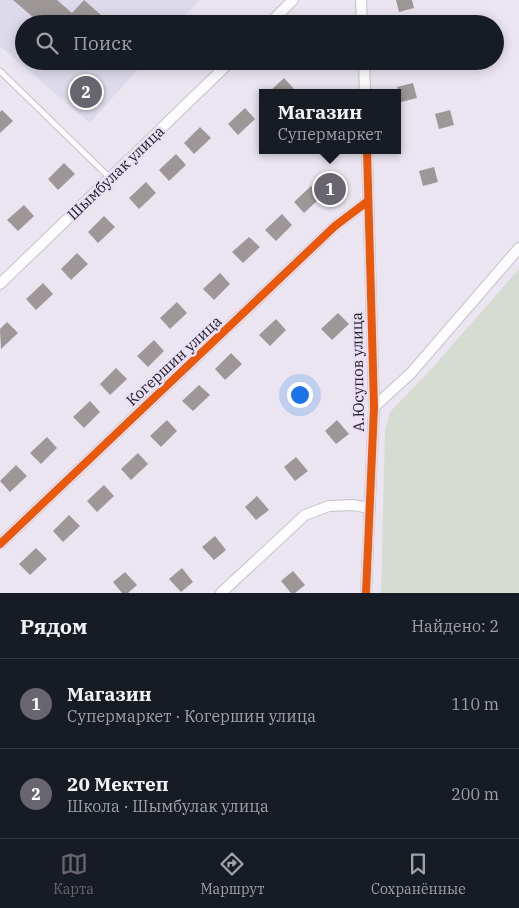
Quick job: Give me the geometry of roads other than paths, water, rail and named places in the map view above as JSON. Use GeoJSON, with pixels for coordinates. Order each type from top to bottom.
{"type":"FeatureCollection","features":[{"type":"Feature","properties":{"kind":"street"},"geometry":{"type":"LineString","coordinates":[[278,15],[293,0]]}},
{"type":"Feature","properties":{"kind":"street"},"geometry":{"type":"LineString","coordinates":[[362,0],[362,15]]}},
{"type":"Feature","properties":{"kind":"street","name":"Шымбулак улица"},"geometry":{"type":"LineString","coordinates":[[0,284],[222,70]]}},
{"type":"Feature","properties":{"kind":"street"},"geometry":{"type":"LineString","coordinates":[[364,70],[365,89]]}},
{"type":"Feature","properties":{"kind":"street","name":"А.Юсупов улица"},"geometry":{"type":"LineString","coordinates":[[366,593],[374,408],[367,154]]}},
{"type":"Feature","properties":{"kind":"street","name":"Когершин улица"},"geometry":{"type":"LineString","coordinates":[[0,544],[335,226],[368,201]]}},
{"type":"Feature","properties":{"kind":"street","name":"А.Юсупов улица"},"geometry":{"type":"LineString","coordinates":[[374,408],[411,373],[519,248]]}},
{"type":"Feature","properties":{"kind":"street"},"geometry":{"type":"LineString","coordinates":[[221,593],[305,515],[329,506],[353,505],[370,508]]}},
{"type":"Feature","properties":{"kind":"lane"},"geometry":{"type":"LineString","coordinates":[[0,71],[110,178]]}},
{"type":"Feature","properties":{"kind":"place","name":"20 Мектеп"},"geometry":{"type":"Point","coordinates":[86,92]}},
{"type":"Feature","properties":{"kind":"place","name":"Магазин"},"geometry":{"type":"Point","coordinates":[330,189]}}]}
